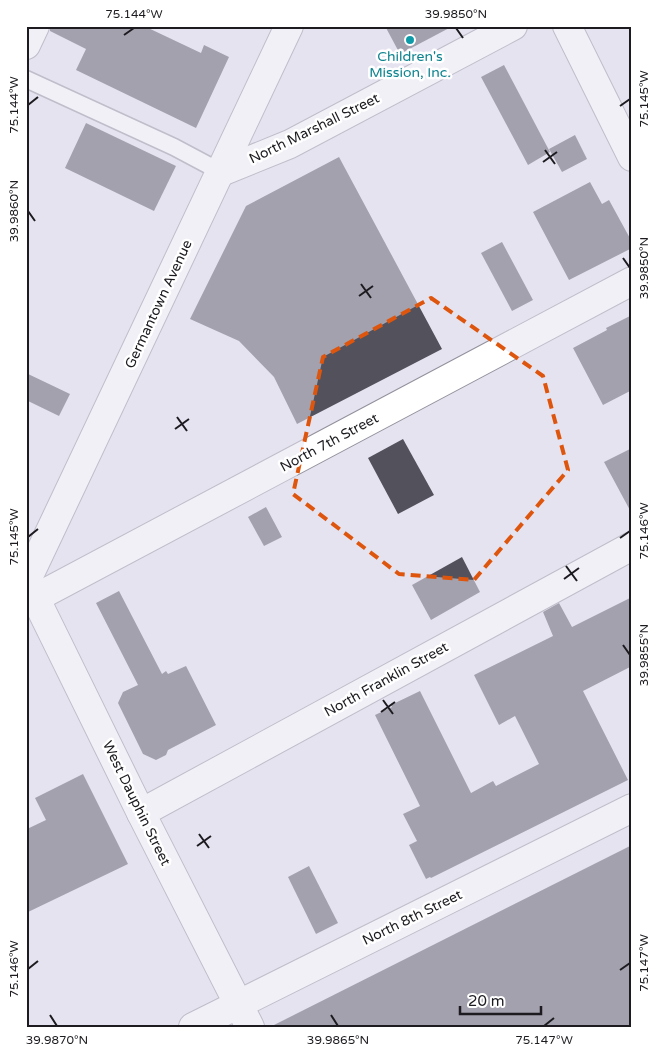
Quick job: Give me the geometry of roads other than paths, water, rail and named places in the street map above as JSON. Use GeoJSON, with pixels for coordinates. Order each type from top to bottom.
{"type":"FeatureCollection","features":[{"type":"Feature","properties":{"kind":"street"},"geometry":{"type":"LineString","coordinates":[[26,45],[35,26]]}},
{"type":"Feature","properties":{"kind":"street","name":"Germantown Avenue"},"geometry":{"type":"LineString","coordinates":[[28,588],[289,26]]}},
{"type":"Feature","properties":{"kind":"street","name":"North Marshall Street"},"geometry":{"type":"LineString","coordinates":[[221,172],[290,144],[513,26]]}},
{"type":"Feature","properties":{"kind":"street"},"geometry":{"type":"LineString","coordinates":[[567,26],[632,157]]}},
{"type":"Feature","properties":{"kind":"street","name":"North 7th Street"},"geometry":{"type":"LineString","coordinates":[[28,588],[632,281]]}},
{"type":"Feature","properties":{"kind":"street","name":"North Franklin Street"},"geometry":{"type":"LineString","coordinates":[[141,813],[632,546]]}},
{"type":"Feature","properties":{"kind":"street","name":"West Dauphin Street"},"geometry":{"type":"LineString","coordinates":[[28,588],[244,1015]]}},
{"type":"Feature","properties":{"kind":"street","name":"North 8th Street"},"geometry":{"type":"LineString","coordinates":[[193,1027],[244,1015],[632,808]]}},
{"type":"Feature","properties":{"kind":"lane"},"geometry":{"type":"LineString","coordinates":[[26,79],[174,147],[221,172]]}},
{"type":"Feature","properties":{"kind":"place","name":"Children's Mission, Inc."},"geometry":{"type":"Point","coordinates":[410,40]}}]}
